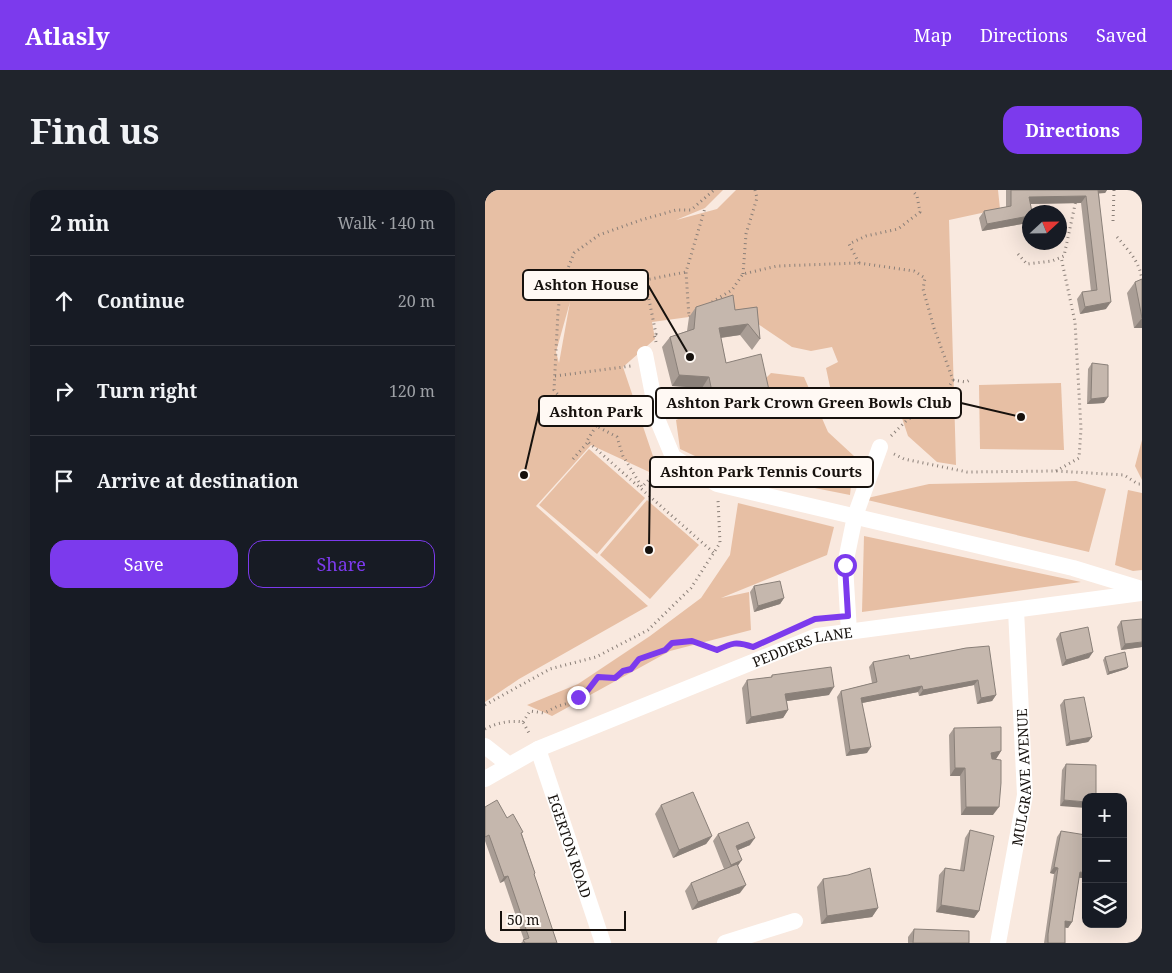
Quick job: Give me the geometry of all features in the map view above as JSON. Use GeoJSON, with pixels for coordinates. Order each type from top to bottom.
{"type":"FeatureCollection","features":[{"type":"Feature","properties":{"kind":"street"},"geometry":{"type":"LineString","coordinates":[[646,358],[658,421],[673,457],[717,484],[1073,568],[1142,589]]}},
{"type":"Feature","properties":{"kind":"street"},"geometry":{"type":"LineString","coordinates":[[849,632],[845,565],[855,516],[880,447]]}},
{"type":"Feature","properties":{"kind":"street","name":"PEDDERS LANE"},"geometry":{"type":"LineString","coordinates":[[485,779],[538,749],[817,636],[1142,593]]}},
{"type":"Feature","properties":{"kind":"street","name":"MULGRAVE AVENUE"},"geometry":{"type":"LineString","coordinates":[[999,943],[1025,795],[1016,610]]}},
{"type":"Feature","properties":{"kind":"street"},"geometry":{"type":"LineString","coordinates":[[485,746],[509,765]]}},
{"type":"Feature","properties":{"kind":"street","name":"EGERTON ROAD"},"geometry":{"type":"LineString","coordinates":[[538,749],[603,943]]}},
{"type":"Feature","properties":{"kind":"street"},"geometry":{"type":"LineString","coordinates":[[725,943],[795,921]]}},
{"type":"Feature","properties":{"kind":"path"},"geometry":{"type":"LineString","coordinates":[[642,489],[623,456],[617,437],[574,414],[554,390],[561,286],[574,253],[599,235],[650,217],[676,210],[691,210],[714,190]]}},
{"type":"Feature","properties":{"kind":"path"},"geometry":{"type":"LineString","coordinates":[[710,304],[732,290],[743,274],[746,234],[757,198],[755,190]]}},
{"type":"Feature","properties":{"kind":"path"},"geometry":{"type":"LineString","coordinates":[[859,262],[849,244],[866,236],[898,229],[920,212],[917,196],[912,190]]}},
{"type":"Feature","properties":{"kind":"path"},"geometry":{"type":"LineString","coordinates":[[1113,221],[1115,190]]}},
{"type":"Feature","properties":{"kind":"path"},"geometry":{"type":"LineString","coordinates":[[1018,254],[1027,264],[1052,261],[1065,256],[1076,199]]}},
{"type":"Feature","properties":{"kind":"path"},"geometry":{"type":"LineString","coordinates":[[696,313],[689,317],[686,272],[705,208]]}},
{"type":"Feature","properties":{"kind":"path"},"geometry":{"type":"LineString","coordinates":[[1117,237],[1133,256],[1141,272],[1142,282]]}},
{"type":"Feature","properties":{"kind":"path"},"geometry":{"type":"LineString","coordinates":[[1056,471],[1079,458],[1081,429],[1075,322],[1061,257]]}},
{"type":"Feature","properties":{"kind":"path"},"geometry":{"type":"LineString","coordinates":[[743,274],[777,266],[859,262],[914,271],[925,278],[923,289],[934,328],[953,380]]}},
{"type":"Feature","properties":{"kind":"path"},"geometry":{"type":"LineString","coordinates":[[555,376],[615,369],[646,358],[657,348],[654,334],[657,334],[645,280],[686,272]]}},
{"type":"Feature","properties":{"kind":"path"},"geometry":{"type":"LineString","coordinates":[[953,380],[966,382],[971,380]]}},
{"type":"Feature","properties":{"kind":"path"},"geometry":{"type":"LineString","coordinates":[[953,380],[939,403],[907,420],[880,447],[904,459],[967,472],[1056,471],[1124,475],[1138,484],[1142,484]]}},
{"type":"Feature","properties":{"kind":"path"},"geometry":{"type":"LineString","coordinates":[[573,460],[588,442],[596,426]]}},
{"type":"Feature","properties":{"kind":"path"},"geometry":{"type":"LineString","coordinates":[[588,442],[714,553]]}},
{"type":"Feature","properties":{"kind":"path"},"geometry":{"type":"LineString","coordinates":[[642,489],[665,462],[673,457]]}},
{"type":"Feature","properties":{"kind":"path"},"geometry":{"type":"LineString","coordinates":[[485,705],[550,669],[596,657],[649,630],[691,588],[720,544],[717,484]]}},
{"type":"Feature","properties":{"kind":"path"},"geometry":{"type":"LineString","coordinates":[[523,722],[530,711],[544,713],[558,706],[573,702],[582,692],[588,690],[598,677],[615,678],[623,671],[631,669],[639,659],[665,650],[672,643],[692,641],[717,650],[730,643],[742,643],[753,647]]}},
{"type":"Feature","properties":{"kind":"path"},"geometry":{"type":"LineString","coordinates":[[485,729],[494,724],[513,720],[523,722],[538,749]]}},
{"type":"Feature","properties":{"kind":"shaded area"},"geometry":{"type":"Polygon","coordinates":[[[485,190],[723,190],[705,208],[676,220],[717,209],[736,190],[998,190],[1000,209],[949,220],[956,465],[937,462],[908,436],[899,409],[833,401],[826,368],[838,362],[832,347],[811,351],[792,347],[749,318],[725,306],[689,317],[652,322],[655,339],[623,367],[660,477],[591,445],[536,506],[648,606],[519,679],[485,702],[485,190]],[[570,302],[556,352],[559,363],[570,302]]]}},
{"type":"Feature","properties":{"kind":"shaded area"},"geometry":{"type":"Polygon","coordinates":[[[771,373],[804,377],[828,432],[854,456],[850,495],[725,470],[680,449],[676,420],[706,407],[761,401],[758,386],[771,373]]]}},
{"type":"Feature","properties":{"kind":"shaded area"},"geometry":{"type":"Polygon","coordinates":[[[1061,383],[1064,450],[980,449],[979,385],[1061,383]]]}},
{"type":"Feature","properties":{"kind":"shaded area"},"geometry":{"type":"Polygon","coordinates":[[[1142,440],[1142,480],[1135,466],[1142,440]]]}},
{"type":"Feature","properties":{"kind":"shaded area"},"geometry":{"type":"Polygon","coordinates":[[[589,449],[645,498],[597,554],[539,505],[589,449]]]}},
{"type":"Feature","properties":{"kind":"shaded area"},"geometry":{"type":"Polygon","coordinates":[[[1076,481],[1106,489],[1089,552],[863,499],[929,484],[1076,481]]]}},
{"type":"Feature","properties":{"kind":"shaded area"},"geometry":{"type":"Polygon","coordinates":[[[1128,490],[1142,493],[1142,570],[1133,571],[1115,565],[1128,490]]]}},
{"type":"Feature","properties":{"kind":"shaded area"},"geometry":{"type":"Polygon","coordinates":[[[647,500],[699,545],[650,599],[600,555],[647,500]]]}},
{"type":"Feature","properties":{"kind":"shaded area"},"geometry":{"type":"Polygon","coordinates":[[[738,503],[834,527],[827,555],[721,598],[749,592],[751,630],[670,651],[552,716],[527,705],[578,684],[650,636],[701,598],[730,555],[738,503]]]}},
{"type":"Feature","properties":{"kind":"shaded area"},"geometry":{"type":"Polygon","coordinates":[[[864,536],[1081,582],[862,612],[864,536]]]}},
{"type":"Feature","properties":{"kind":"building"},"geometry":{"type":"Polygon","coordinates":[[[1011,190],[1098,190],[1111,302],[1085,307],[1082,292],[1097,290],[1086,196],[1029,197],[1031,205],[1022,205],[1022,217],[987,224],[984,211],[1011,206],[1011,190]]]}},
{"type":"Feature","properties":{"kind":"building"},"geometry":{"type":"Polygon","coordinates":[[[1142,279],[1142,318],[1135,282],[1142,279]]]}},
{"type":"Feature","properties":{"kind":"building"},"geometry":{"type":"Polygon","coordinates":[[[733,295],[735,310],[757,307],[760,339],[748,324],[719,328],[726,363],[761,354],[769,390],[713,397],[709,377],[679,375],[670,337],[694,329],[696,307],[733,295]]]}},
{"type":"Feature","properties":{"kind":"building"},"geometry":{"type":"Polygon","coordinates":[[[1092,363],[1108,365],[1108,397],[1091,399],[1092,363]]]}},
{"type":"Feature","properties":{"kind":"building"},"geometry":{"type":"Polygon","coordinates":[[[780,581],[784,598],[758,606],[754,586],[780,581]]]}},
{"type":"Feature","properties":{"kind":"building"},"geometry":{"type":"Polygon","coordinates":[[[1142,619],[1142,642],[1125,644],[1121,621],[1142,619]]]}},
{"type":"Feature","properties":{"kind":"building"},"geometry":{"type":"Polygon","coordinates":[[[1088,627],[1093,652],[1066,660],[1060,633],[1088,627]]]}},
{"type":"Feature","properties":{"kind":"building"},"geometry":{"type":"Polygon","coordinates":[[[989,646],[996,695],[981,698],[978,680],[923,690],[922,686],[861,698],[871,747],[850,750],[841,691],[877,682],[873,662],[909,655],[910,659],[966,648],[989,646]]]}},
{"type":"Feature","properties":{"kind":"building"},"geometry":{"type":"Polygon","coordinates":[[[1125,652],[1128,667],[1109,672],[1105,657],[1125,652]]]}},
{"type":"Feature","properties":{"kind":"building"},"geometry":{"type":"Polygon","coordinates":[[[831,667],[834,687],[785,694],[788,710],[751,717],[747,680],[831,667]]]}},
{"type":"Feature","properties":{"kind":"building"},"geometry":{"type":"Polygon","coordinates":[[[1084,697],[1092,737],[1070,741],[1064,700],[1084,697]]]}},
{"type":"Feature","properties":{"kind":"building"},"geometry":{"type":"Polygon","coordinates":[[[1001,727],[1001,751],[991,753],[992,759],[1001,760],[999,807],[966,807],[965,768],[955,768],[954,728],[1001,727]]]}},
{"type":"Feature","properties":{"kind":"building"},"geometry":{"type":"Polygon","coordinates":[[[1066,764],[1096,765],[1096,793],[1082,793],[1082,802],[1064,800],[1066,764]]]}},
{"type":"Feature","properties":{"kind":"building"},"geometry":{"type":"Polygon","coordinates":[[[693,792],[712,836],[679,850],[661,805],[693,792]]]}},
{"type":"Feature","properties":{"kind":"building"},"geometry":{"type":"Polygon","coordinates":[[[497,800],[507,818],[513,814],[523,832],[521,833],[557,943],[525,943],[523,940],[529,938],[508,876],[504,877],[489,835],[485,837],[485,807],[497,800]]]}},
{"type":"Feature","properties":{"kind":"building"},"geometry":{"type":"Polygon","coordinates":[[[748,822],[755,838],[736,846],[742,860],[731,865],[718,834],[748,822]]]}},
{"type":"Feature","properties":{"kind":"building"},"geometry":{"type":"Polygon","coordinates":[[[970,830],[994,836],[979,911],[941,905],[945,868],[964,871],[970,830]]]}},
{"type":"Feature","properties":{"kind":"building"},"geometry":{"type":"Polygon","coordinates":[[[1061,831],[1082,834],[1082,872],[1080,872],[1072,922],[1065,921],[1065,943],[1048,943],[1058,868],[1054,867],[1061,831]]]}},
{"type":"Feature","properties":{"kind":"building"},"geometry":{"type":"Polygon","coordinates":[[[737,864],[746,885],[698,902],[691,883],[737,864]]]}},
{"type":"Feature","properties":{"kind":"building"},"geometry":{"type":"Polygon","coordinates":[[[870,868],[878,908],[827,916],[823,879],[848,875],[870,868]]]}},
{"type":"Feature","properties":{"kind":"building"},"geometry":{"type":"Polygon","coordinates":[[[914,929],[969,931],[969,943],[913,943],[914,929]]]}},
{"type":"Feature","properties":{"kind":"place","name":"Ashton House"},"geometry":{"type":"Point","coordinates":[690,357]}},
{"type":"Feature","properties":{"kind":"place","name":"Ashton Park Crown Green Bowls Club"},"geometry":{"type":"Point","coordinates":[1021,417]}},
{"type":"Feature","properties":{"kind":"place","name":"Ashton Park"},"geometry":{"type":"Point","coordinates":[524,475]}},
{"type":"Feature","properties":{"kind":"place","name":"Ashton Park Tennis Courts"},"geometry":{"type":"Point","coordinates":[649,550]}},
{"type":"Feature","properties":{"kind":"route"},"geometry":{"type":"LineString","coordinates":[[578,697],[582,692],[588,690],[598,677],[615,678],[623,671],[631,669],[639,659],[665,650],[672,643],[683,640],[692,641],[717,650],[730,643],[742,643],[753,647],[815,619],[848,616],[845,565]]}}]}
